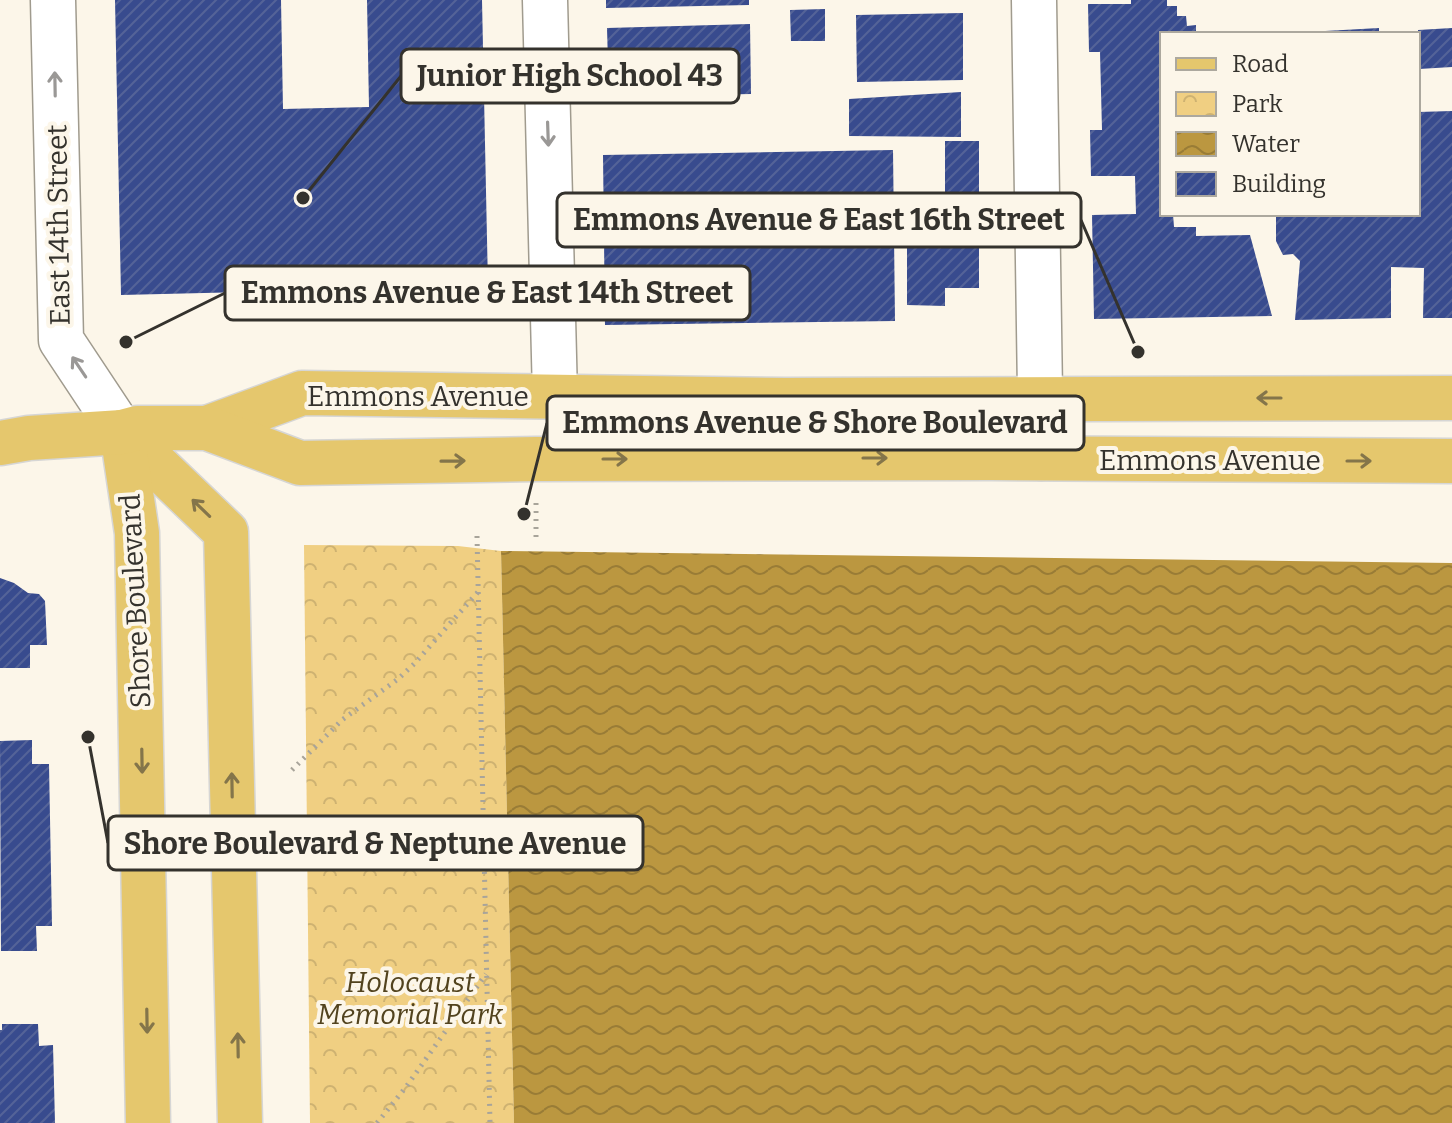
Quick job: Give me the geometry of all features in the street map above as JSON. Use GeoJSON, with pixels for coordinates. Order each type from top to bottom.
{"type":"FeatureCollection","features":[{"type":"Feature","properties":{"kind":"main road","name":"Emmons Avenue"},"geometry":{"type":"LineString","coordinates":[[0,443],[137,428],[207,428],[302,393],[785,400],[1452,398]]}},
{"type":"Feature","properties":{"kind":"main road","name":"Emmons Avenue"},"geometry":{"type":"LineString","coordinates":[[207,428],[300,463],[537,459],[1041,458],[1452,461]]}},
{"type":"Feature","properties":{"kind":"main road","name":"Shore Boulevard"},"geometry":{"type":"LineString","coordinates":[[122,432],[137,533],[148,1123]]}},
{"type":"Feature","properties":{"kind":"main road","name":"Shore Boulevard"},"geometry":{"type":"LineString","coordinates":[[122,432],[226,532],[240,1123]]}},
{"type":"Feature","properties":{"kind":"street","name":"East 14th Street"},"geometry":{"type":"LineString","coordinates":[[53,0],[61,340],[122,432]]}},
{"type":"Feature","properties":{"kind":"street"},"geometry":{"type":"LineString","coordinates":[[545,0],[555,396]]}},
{"type":"Feature","properties":{"kind":"street"},"geometry":{"type":"LineString","coordinates":[[1034,0],[1041,458]]}},
{"type":"Feature","properties":{"kind":"path"},"geometry":{"type":"LineString","coordinates":[[477,536],[490,1123]]}},
{"type":"Feature","properties":{"kind":"path"},"geometry":{"type":"LineString","coordinates":[[292,770],[342,720],[414,664],[479,591]]}},
{"type":"Feature","properties":{"kind":"path"},"geometry":{"type":"LineString","coordinates":[[377,1123],[487,973]]}},
{"type":"Feature","properties":{"kind":"green space","name":"Holocaust Memorial Park"},"geometry":{"type":"Polygon","coordinates":[[[304,545],[458,546],[501,551],[514,1123],[310,1123],[304,545]]]}},
{"type":"Feature","properties":{"kind":"water"},"geometry":{"type":"Polygon","coordinates":[[[501,551],[1452,563],[1452,1123],[514,1123],[501,551]]]}},
{"type":"Feature","properties":{"kind":"building"},"geometry":{"type":"Polygon","coordinates":[[[115,0],[281,0],[283,109],[369,107],[367,0],[482,0],[488,286],[121,295],[115,0]]]}},
{"type":"Feature","properties":{"kind":"building"},"geometry":{"type":"Polygon","coordinates":[[[606,0],[749,0],[749,5],[606,8],[606,0]]]}},
{"type":"Feature","properties":{"kind":"building"},"geometry":{"type":"Polygon","coordinates":[[[1131,0],[1167,0],[1167,6],[1177,6],[1177,16],[1186,16],[1187,26],[1196,25],[1196,32],[1160,32],[1160,216],[1173,216],[1174,227],[1196,227],[1196,236],[1250,235],[1272,316],[1094,319],[1092,215],[1136,214],[1135,176],[1091,176],[1090,130],[1102,130],[1100,52],[1089,52],[1088,4],[1131,4],[1131,0]]]}},
{"type":"Feature","properties":{"kind":"building"},"geometry":{"type":"Polygon","coordinates":[[[825,9],[825,41],[791,41],[790,10],[825,9]]]}},
{"type":"Feature","properties":{"kind":"building"},"geometry":{"type":"Polygon","coordinates":[[[963,13],[963,80],[857,82],[856,15],[963,13]]]}},
{"type":"Feature","properties":{"kind":"building"},"geometry":{"type":"Polygon","coordinates":[[[750,24],[751,94],[609,97],[607,28],[750,24]]]}},
{"type":"Feature","properties":{"kind":"building"},"geometry":{"type":"Polygon","coordinates":[[[1379,28],[1379,32],[1307,32],[1379,28]]]}},
{"type":"Feature","properties":{"kind":"building"},"geometry":{"type":"Polygon","coordinates":[[[1452,28],[1452,67],[1420,69],[1418,30],[1452,28]]]}},
{"type":"Feature","properties":{"kind":"building"},"geometry":{"type":"Polygon","coordinates":[[[961,92],[961,137],[849,136],[849,99],[961,92]]]}},
{"type":"Feature","properties":{"kind":"building"},"geometry":{"type":"Polygon","coordinates":[[[1452,111],[1452,318],[1423,318],[1424,268],[1391,267],[1391,318],[1295,320],[1300,261],[1293,254],[1283,255],[1276,241],[1276,216],[1420,216],[1420,112],[1452,111]]]}},
{"type":"Feature","properties":{"kind":"building"},"geometry":{"type":"Polygon","coordinates":[[[945,141],[979,141],[979,288],[945,288],[945,306],[907,305],[907,227],[945,227],[945,141]]]}},
{"type":"Feature","properties":{"kind":"building"},"geometry":{"type":"Polygon","coordinates":[[[893,150],[895,321],[605,325],[603,155],[893,150]]]}},
{"type":"Feature","properties":{"kind":"building"},"geometry":{"type":"Polygon","coordinates":[[[0,578],[28,593],[39,594],[45,601],[47,645],[30,645],[30,668],[0,668],[0,578]]]}},
{"type":"Feature","properties":{"kind":"building"},"geometry":{"type":"Polygon","coordinates":[[[32,740],[32,764],[49,764],[52,926],[36,926],[37,951],[1,951],[0,741],[32,740]]]}},
{"type":"Feature","properties":{"kind":"building"},"geometry":{"type":"Polygon","coordinates":[[[2,1024],[38,1024],[39,1046],[53,1045],[55,1123],[0,1123],[2,1024]]]}},
{"type":"Feature","properties":{"kind":"place","name":"Junior High School 43"},"geometry":{"type":"Point","coordinates":[303,198]}},
{"type":"Feature","properties":{"kind":"place","name":"Emmons Avenue & East 14th Street"},"geometry":{"type":"Point","coordinates":[126,342]}},
{"type":"Feature","properties":{"kind":"place","name":"Emmons Avenue & East 16th Street"},"geometry":{"type":"Point","coordinates":[1138,352]}},
{"type":"Feature","properties":{"kind":"place","name":"Emmons Avenue & Shore Boulevard"},"geometry":{"type":"Point","coordinates":[524,514]}},
{"type":"Feature","properties":{"kind":"place","name":"Shore Boulevard & Neptune Avenue"},"geometry":{"type":"Point","coordinates":[88,737]}}]}
